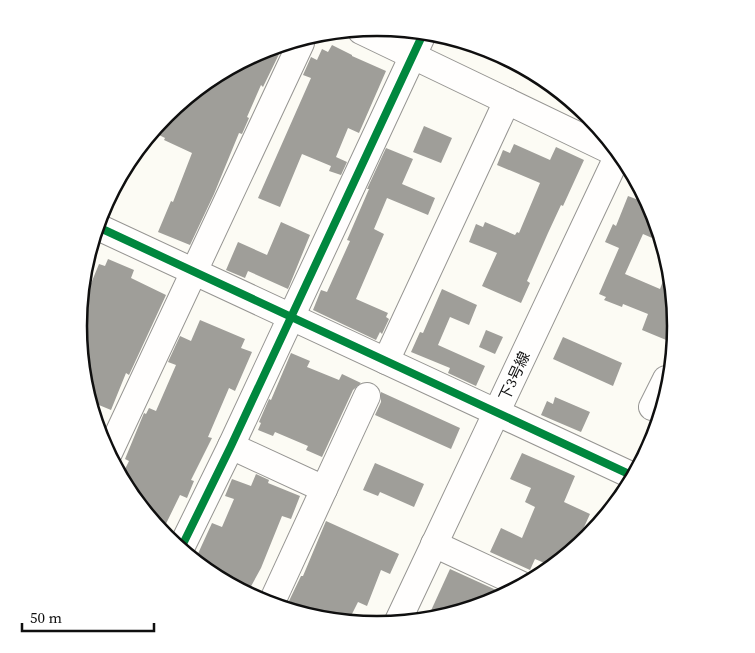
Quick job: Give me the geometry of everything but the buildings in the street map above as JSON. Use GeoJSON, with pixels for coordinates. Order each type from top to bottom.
{"type":"FeatureCollection","features":[{"type":"Feature","properties":{"kind":"street"},"geometry":{"type":"LineString","coordinates":[[380,36],[417,46],[507,101],[607,149]]}},
{"type":"Feature","properties":{"kind":"street"},"geometry":{"type":"LineString","coordinates":[[184,543],[417,46]]}},
{"type":"Feature","properties":{"kind":"street"},"geometry":{"type":"LineString","coordinates":[[113,445],[299,47]]}},
{"type":"Feature","properties":{"kind":"street"},"geometry":{"type":"LineString","coordinates":[[386,361],[507,101]]}},
{"type":"Feature","properties":{"kind":"street","name":"下3号線"},"geometry":{"type":"LineString","coordinates":[[401,616],[615,160]]}},
{"type":"Feature","properties":{"kind":"street"},"geometry":{"type":"LineString","coordinates":[[104,230],[628,474]]}},
{"type":"Feature","properties":{"kind":"street"},"geometry":{"type":"LineString","coordinates":[[652,407],[661,390]]}},
{"type":"Feature","properties":{"kind":"street"},"geometry":{"type":"LineString","coordinates":[[274,598],[367,396]]}},
{"type":"Feature","properties":{"kind":"street"},"geometry":{"type":"LineString","coordinates":[[230,446],[324,489]]}},
{"type":"Feature","properties":{"kind":"street"},"geometry":{"type":"LineString","coordinates":[[434,544],[516,582]]}},
{"type":"Feature","properties":{"kind":"cycle path"},"geometry":{"type":"LineString","coordinates":[[184,543],[231,446],[420,40]]}},
{"type":"Feature","properties":{"kind":"cycle path"},"geometry":{"type":"LineString","coordinates":[[104,230],[628,474]]}}]}
